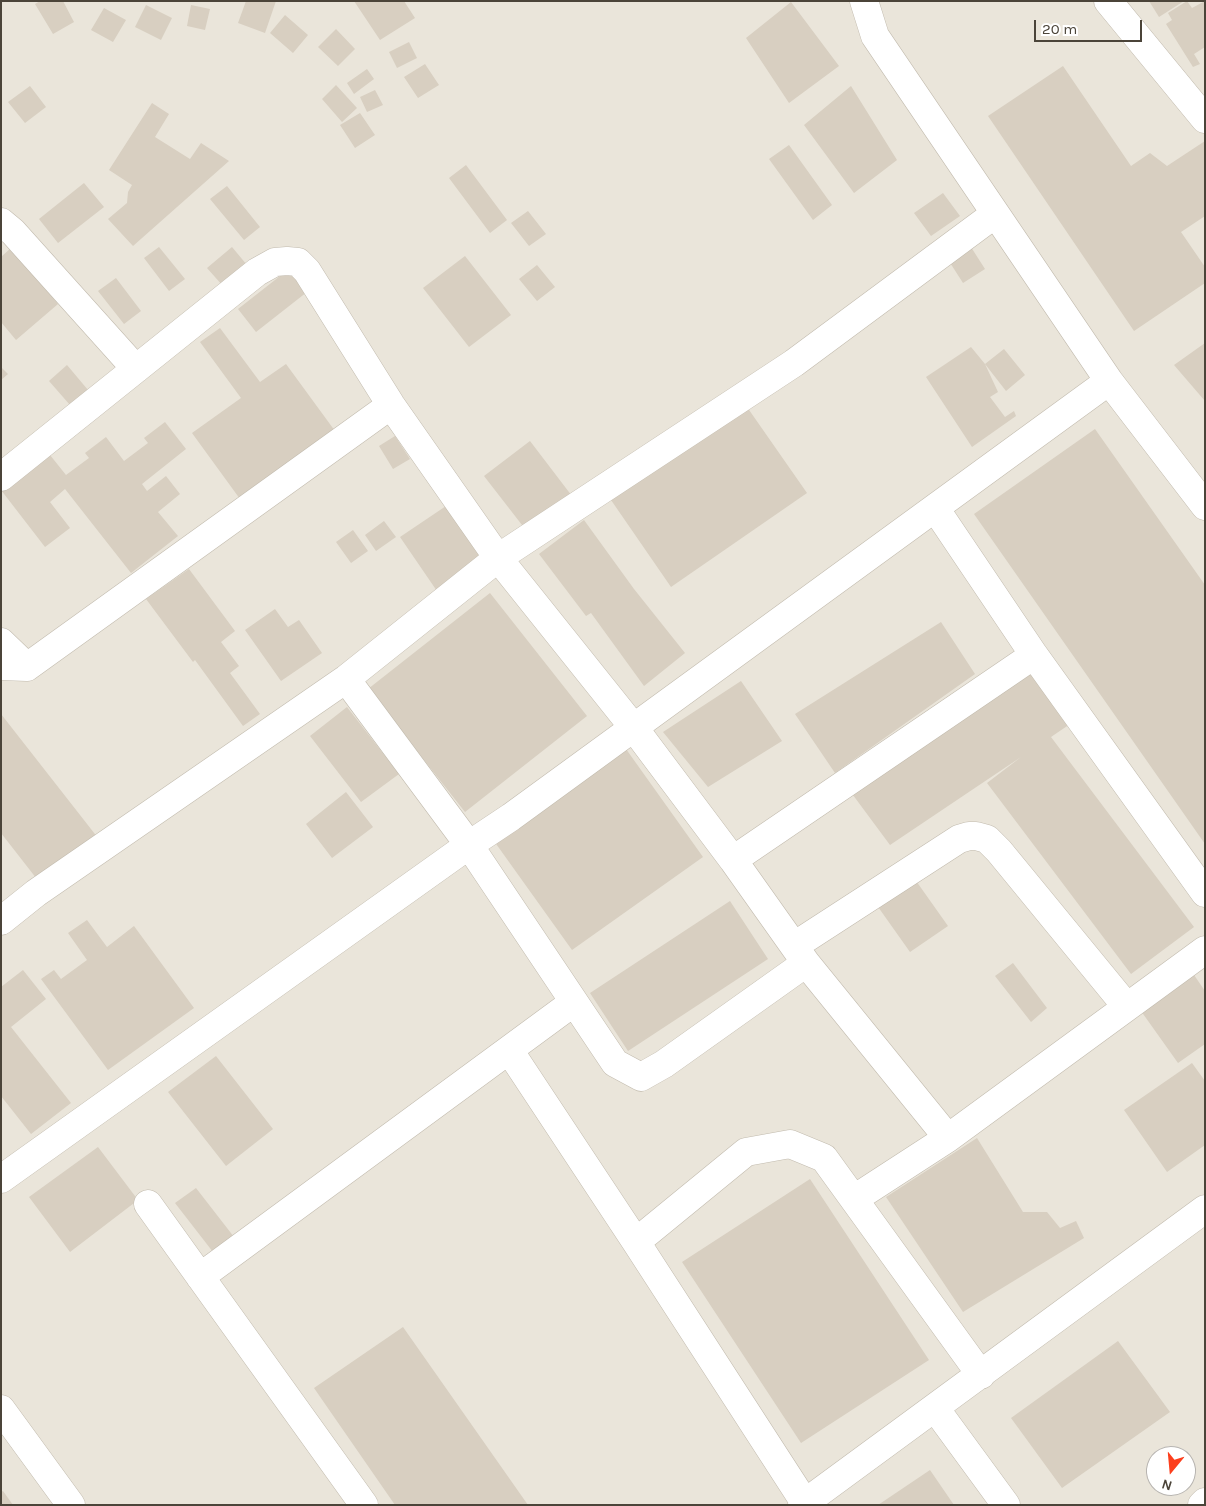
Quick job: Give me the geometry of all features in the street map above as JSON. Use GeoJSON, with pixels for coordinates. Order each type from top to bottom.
{"type":"FeatureCollection","features":[{"type":"Feature","properties":{"kind":"street"},"geometry":{"type":"LineString","coordinates":[[864,1],[875,36],[995,214],[1109,381],[1205,506]]}},
{"type":"Feature","properties":{"kind":"street"},"geometry":{"type":"LineString","coordinates":[[1108,1],[1205,119]]}},
{"type":"Feature","properties":{"kind":"street"},"geometry":{"type":"LineString","coordinates":[[1,921],[36,893],[346,679],[498,558],[794,363],[995,214]]}},
{"type":"Feature","properties":{"kind":"street"},"geometry":{"type":"LineString","coordinates":[[1,222],[13,232],[136,369]]}},
{"type":"Feature","properties":{"kind":"street"},"geometry":{"type":"LineString","coordinates":[[1,477],[257,272],[275,262],[298,262],[307,271],[391,405],[498,558],[634,728],[733,860],[800,955],[948,1138]]}},
{"type":"Feature","properties":{"kind":"street"},"geometry":{"type":"LineString","coordinates":[[1,1179],[469,845],[512,817],[1109,381]]}},
{"type":"Feature","properties":{"kind":"street"},"geometry":{"type":"LineString","coordinates":[[1,642],[14,666],[391,405]]}},
{"type":"Feature","properties":{"kind":"street"},"geometry":{"type":"LineString","coordinates":[[935,508],[1034,655],[1205,893]]}},
{"type":"Feature","properties":{"kind":"street"},"geometry":{"type":"LineString","coordinates":[[733,860],[1034,655]]}},
{"type":"Feature","properties":{"kind":"street"},"geometry":{"type":"LineString","coordinates":[[346,679],[469,845],[615,1063],[641,1077],[664,1064],[800,955],[959,839],[968,836],[987,839],[999,850],[1127,1007]]}},
{"type":"Feature","properties":{"kind":"street"},"geometry":{"type":"LineString","coordinates":[[854,1200],[948,1138],[1205,950]]}},
{"type":"Feature","properties":{"kind":"street"},"geometry":{"type":"LineString","coordinates":[[200,1276],[574,1002]]}},
{"type":"Feature","properties":{"kind":"street"},"geometry":{"type":"LineString","coordinates":[[509,1050],[636,1242],[803,1504],[1205,1209]]}},
{"type":"Feature","properties":{"kind":"street"},"geometry":{"type":"LineString","coordinates":[[636,1242],[746,1152],[790,1144],[824,1158],[981,1375]]}},
{"type":"Feature","properties":{"kind":"street"},"geometry":{"type":"LineString","coordinates":[[148,1204],[364,1505]]}},
{"type":"Feature","properties":{"kind":"street"},"geometry":{"type":"LineString","coordinates":[[935,1408],[1006,1505]]}},
{"type":"Feature","properties":{"kind":"street"},"geometry":{"type":"LineString","coordinates":[[1,1409],[71,1505]]}},
{"type":"Feature","properties":{"kind":"shaded area"},"geometry":{"type":"Polygon","coordinates":[[[1,1],[1205,1],[1205,1505],[1,1505],[1,1]]]}},
{"type":"Feature","properties":{"kind":"building"},"geometry":{"type":"Polygon","coordinates":[[[40,1],[63,1],[74,22],[53,34],[35,4],[40,1]]]}},
{"type":"Feature","properties":{"kind":"building"},"geometry":{"type":"Polygon","coordinates":[[[246,1],[276,1],[265,33],[238,23],[246,1]]]}},
{"type":"Feature","properties":{"kind":"building"},"geometry":{"type":"Polygon","coordinates":[[[354,1],[404,1],[415,18],[380,40],[354,1]]]}},
{"type":"Feature","properties":{"kind":"building"},"geometry":{"type":"Polygon","coordinates":[[[1149,1],[1184,1],[1159,17],[1149,1]]]}},
{"type":"Feature","properties":{"kind":"building"},"geometry":{"type":"Polygon","coordinates":[[[1187,1],[1192,8],[1205,1],[1205,47],[1194,54],[1200,64],[1193,67],[1166,24],[1172,20],[1168,13],[1187,1]]]}},
{"type":"Feature","properties":{"kind":"building"},"geometry":{"type":"Polygon","coordinates":[[[791,2],[839,66],[789,103],[746,38],[791,2]]]}},
{"type":"Feature","properties":{"kind":"building"},"geometry":{"type":"Polygon","coordinates":[[[146,5],[172,18],[161,40],[135,27],[146,5]]]}},
{"type":"Feature","properties":{"kind":"building"},"geometry":{"type":"Polygon","coordinates":[[[191,5],[210,9],[205,30],[187,26],[191,5]]]}},
{"type":"Feature","properties":{"kind":"building"},"geometry":{"type":"Polygon","coordinates":[[[104,8],[126,20],[113,42],[91,30],[104,8]]]}},
{"type":"Feature","properties":{"kind":"building"},"geometry":{"type":"Polygon","coordinates":[[[285,15],[308,35],[293,53],[270,33],[285,15]]]}},
{"type":"Feature","properties":{"kind":"building"},"geometry":{"type":"Polygon","coordinates":[[[336,29],[355,49],[338,66],[318,47],[336,29]]]}},
{"type":"Feature","properties":{"kind":"building"},"geometry":{"type":"Polygon","coordinates":[[[409,42],[417,58],[397,68],[389,52],[409,42]]]}},
{"type":"Feature","properties":{"kind":"building"},"geometry":{"type":"Polygon","coordinates":[[[425,64],[439,85],[418,98],[404,77],[425,64]]]}},
{"type":"Feature","properties":{"kind":"building"},"geometry":{"type":"Polygon","coordinates":[[[1063,66],[1131,166],[1150,153],[1167,166],[1205,141],[1205,216],[1181,232],[1205,267],[1205,283],[1134,331],[988,116],[1063,66]]]}},
{"type":"Feature","properties":{"kind":"building"},"geometry":{"type":"Polygon","coordinates":[[[367,69],[374,79],[354,94],[347,83],[367,69]]]}},
{"type":"Feature","properties":{"kind":"building"},"geometry":{"type":"Polygon","coordinates":[[[336,85],[357,108],[342,122],[322,99],[336,85]]]}},
{"type":"Feature","properties":{"kind":"building"},"geometry":{"type":"Polygon","coordinates":[[[30,86],[46,107],[25,123],[8,102],[30,86]]]}},
{"type":"Feature","properties":{"kind":"building"},"geometry":{"type":"Polygon","coordinates":[[[851,86],[897,160],[854,193],[804,125],[851,86]]]}},
{"type":"Feature","properties":{"kind":"building"},"geometry":{"type":"Polygon","coordinates":[[[375,90],[383,105],[367,112],[360,97],[375,90]]]}},
{"type":"Feature","properties":{"kind":"building"},"geometry":{"type":"Polygon","coordinates":[[[152,103],[169,114],[155,137],[190,159],[201,143],[229,161],[133,246],[108,219],[127,203],[128,192],[132,185],[109,170],[152,103]]]}},
{"type":"Feature","properties":{"kind":"building"},"geometry":{"type":"Polygon","coordinates":[[[360,113],[375,135],[355,148],[340,125],[360,113]]]}},
{"type":"Feature","properties":{"kind":"building"},"geometry":{"type":"Polygon","coordinates":[[[789,145],[832,205],[813,220],[769,159],[789,145]]]}},
{"type":"Feature","properties":{"kind":"building"},"geometry":{"type":"Polygon","coordinates":[[[466,165],[507,220],[490,233],[449,178],[466,165]]]}},
{"type":"Feature","properties":{"kind":"building"},"geometry":{"type":"Polygon","coordinates":[[[84,183],[104,207],[58,243],[39,219],[84,183]]]}},
{"type":"Feature","properties":{"kind":"building"},"geometry":{"type":"Polygon","coordinates":[[[227,186],[260,227],[244,240],[210,199],[227,186]]]}},
{"type":"Feature","properties":{"kind":"building"},"geometry":{"type":"Polygon","coordinates":[[[943,193],[960,216],[931,236],[914,213],[943,193]]]}},
{"type":"Feature","properties":{"kind":"building"},"geometry":{"type":"Polygon","coordinates":[[[528,211],[546,234],[529,246],[511,223],[528,211]]]}},
{"type":"Feature","properties":{"kind":"building"},"geometry":{"type":"Polygon","coordinates":[[[969,244],[985,269],[963,283],[947,258],[969,244]]]}},
{"type":"Feature","properties":{"kind":"building"},"geometry":{"type":"Polygon","coordinates":[[[159,247],[185,279],[169,291],[144,258],[159,247]]]}},
{"type":"Feature","properties":{"kind":"building"},"geometry":{"type":"Polygon","coordinates":[[[232,247],[247,265],[223,286],[207,268],[232,247]]]}},
{"type":"Feature","properties":{"kind":"building"},"geometry":{"type":"Polygon","coordinates":[[[11,248],[58,304],[16,340],[1,322],[1,257],[11,248]]]}},
{"type":"Feature","properties":{"kind":"building"},"geometry":{"type":"Polygon","coordinates":[[[465,256],[511,315],[469,347],[423,288],[465,256]]]}},
{"type":"Feature","properties":{"kind":"building"},"geometry":{"type":"Polygon","coordinates":[[[537,265],[555,287],[537,301],[519,279],[537,265]]]}},
{"type":"Feature","properties":{"kind":"building"},"geometry":{"type":"Polygon","coordinates":[[[289,269],[307,292],[256,332],[238,309],[289,269]]]}},
{"type":"Feature","properties":{"kind":"building"},"geometry":{"type":"Polygon","coordinates":[[[116,278],[141,311],[124,324],[98,291],[116,278]]]}},
{"type":"Feature","properties":{"kind":"building"},"geometry":{"type":"Polygon","coordinates":[[[220,328],[260,382],[286,364],[335,431],[240,499],[192,433],[241,398],[200,342],[220,328]]]}},
{"type":"Feature","properties":{"kind":"building"},"geometry":{"type":"Polygon","coordinates":[[[1205,343],[1205,401],[1174,365],[1205,343]]]}},
{"type":"Feature","properties":{"kind":"building"},"geometry":{"type":"Polygon","coordinates":[[[971,347],[985,364],[998,392],[990,397],[1005,417],[1014,411],[1016,416],[972,447],[926,377],[971,347]]]}},
{"type":"Feature","properties":{"kind":"building"},"geometry":{"type":"Polygon","coordinates":[[[1004,349],[1025,375],[1006,391],[985,364],[1004,349]]]}},
{"type":"Feature","properties":{"kind":"building"},"geometry":{"type":"Polygon","coordinates":[[[67,365],[88,390],[70,405],[49,381],[67,365]]]}},
{"type":"Feature","properties":{"kind":"building"},"geometry":{"type":"Polygon","coordinates":[[[1,367],[8,374],[1,380],[1,367]]]}},
{"type":"Feature","properties":{"kind":"building"},"geometry":{"type":"Polygon","coordinates":[[[747,407],[807,493],[671,587],[611,500],[747,407]]]}},
{"type":"Feature","properties":{"kind":"building"},"geometry":{"type":"Polygon","coordinates":[[[165,422],[186,449],[142,484],[147,491],[166,476],[180,494],[158,512],[178,536],[131,573],[65,489],[50,502],[70,528],[45,547],[1,490],[46,450],[66,475],[89,458],[85,453],[106,437],[124,461],[148,443],[144,438],[165,422]]]}},
{"type":"Feature","properties":{"kind":"building"},"geometry":{"type":"Polygon","coordinates":[[[1095,429],[1205,585],[1205,844],[974,514],[1095,429]]]}},
{"type":"Feature","properties":{"kind":"building"},"geometry":{"type":"Polygon","coordinates":[[[395,436],[410,459],[393,469],[379,446],[395,436]]]}},
{"type":"Feature","properties":{"kind":"building"},"geometry":{"type":"Polygon","coordinates":[[[530,441],[575,500],[529,534],[484,476],[530,441]]]}},
{"type":"Feature","properties":{"kind":"building"},"geometry":{"type":"Polygon","coordinates":[[[449,504],[488,561],[439,594],[400,537],[449,504]]]}},
{"type":"Feature","properties":{"kind":"building"},"geometry":{"type":"Polygon","coordinates":[[[584,520],[634,589],[685,653],[644,686],[591,613],[586,616],[539,554],[584,520]]]}},
{"type":"Feature","properties":{"kind":"building"},"geometry":{"type":"Polygon","coordinates":[[[384,521],[396,537],[376,551],[365,535],[384,521]]]}},
{"type":"Feature","properties":{"kind":"building"},"geometry":{"type":"Polygon","coordinates":[[[353,530],[368,551],[351,563],[336,542],[353,530]]]}},
{"type":"Feature","properties":{"kind":"building"},"geometry":{"type":"Polygon","coordinates":[[[189,569],[235,631],[221,642],[239,666],[230,673],[260,714],[243,726],[195,660],[193,662],[146,599],[189,569]]]}},
{"type":"Feature","properties":{"kind":"building"},"geometry":{"type":"Polygon","coordinates":[[[490,593],[587,716],[465,812],[368,689],[490,593]]]}},
{"type":"Feature","properties":{"kind":"building"},"geometry":{"type":"Polygon","coordinates":[[[275,609],[288,627],[299,620],[322,653],[281,681],[245,630],[275,609]]]}},
{"type":"Feature","properties":{"kind":"building"},"geometry":{"type":"Polygon","coordinates":[[[941,622],[975,674],[835,773],[795,714],[941,622]]]}},
{"type":"Feature","properties":{"kind":"building"},"geometry":{"type":"Polygon","coordinates":[[[1029,668],[1073,722],[1051,737],[1194,927],[1131,974],[987,783],[1021,757],[890,845],[850,791],[1029,668]]]}},
{"type":"Feature","properties":{"kind":"building"},"geometry":{"type":"Polygon","coordinates":[[[741,681],[782,741],[708,787],[663,732],[741,681]]]}},
{"type":"Feature","properties":{"kind":"building"},"geometry":{"type":"Polygon","coordinates":[[[347,707],[399,774],[361,802],[310,736],[347,707]]]}},
{"type":"Feature","properties":{"kind":"building"},"geometry":{"type":"Polygon","coordinates":[[[1,714],[98,838],[40,883],[1,833],[1,714]]]}},
{"type":"Feature","properties":{"kind":"building"},"geometry":{"type":"Polygon","coordinates":[[[626,749],[703,857],[572,950],[494,841],[626,749]]]}},
{"type":"Feature","properties":{"kind":"building"},"geometry":{"type":"Polygon","coordinates":[[[346,792],[373,827],[332,858],[306,824],[346,792]]]}},
{"type":"Feature","properties":{"kind":"building"},"geometry":{"type":"Polygon","coordinates":[[[914,878],[948,926],[910,952],[876,904],[914,878]]]}},
{"type":"Feature","properties":{"kind":"building"},"geometry":{"type":"Polygon","coordinates":[[[730,901],[768,959],[628,1051],[590,993],[730,901]]]}},
{"type":"Feature","properties":{"kind":"building"},"geometry":{"type":"Polygon","coordinates":[[[87,920],[107,947],[134,926],[194,1008],[108,1070],[41,979],[54,970],[61,979],[87,960],[68,933],[87,920]]]}},
{"type":"Feature","properties":{"kind":"building"},"geometry":{"type":"Polygon","coordinates":[[[1013,963],[1047,1008],[1031,1022],[995,976],[1013,963]]]}},
{"type":"Feature","properties":{"kind":"building"},"geometry":{"type":"Polygon","coordinates":[[[23,970],[46,999],[11,1027],[71,1103],[31,1134],[1,1096],[1,987],[23,970]]]}},
{"type":"Feature","properties":{"kind":"building"},"geometry":{"type":"Polygon","coordinates":[[[1194,975],[1205,991],[1205,1044],[1178,1063],[1141,1011],[1194,975]]]}},
{"type":"Feature","properties":{"kind":"building"},"geometry":{"type":"Polygon","coordinates":[[[216,1056],[273,1129],[226,1166],[168,1092],[216,1056]]]}},
{"type":"Feature","properties":{"kind":"building"},"geometry":{"type":"Polygon","coordinates":[[[1192,1063],[1205,1081],[1205,1145],[1167,1172],[1124,1110],[1192,1063]]]}},
{"type":"Feature","properties":{"kind":"building"},"geometry":{"type":"Polygon","coordinates":[[[977,1138],[1023,1212],[1047,1212],[1060,1228],[1076,1221],[1084,1238],[963,1312],[886,1197],[977,1138]]]}},
{"type":"Feature","properties":{"kind":"building"},"geometry":{"type":"Polygon","coordinates":[[[98,1147],[138,1200],[70,1252],[29,1197],[98,1147]]]}},
{"type":"Feature","properties":{"kind":"building"},"geometry":{"type":"Polygon","coordinates":[[[810,1179],[929,1360],[801,1443],[682,1262],[810,1179]]]}},
{"type":"Feature","properties":{"kind":"building"},"geometry":{"type":"Polygon","coordinates":[[[196,1188],[234,1237],[213,1252],[175,1203],[196,1188]]]}},
{"type":"Feature","properties":{"kind":"building"},"geometry":{"type":"Polygon","coordinates":[[[403,1327],[528,1505],[395,1505],[314,1388],[403,1327]]]}},
{"type":"Feature","properties":{"kind":"building"},"geometry":{"type":"Polygon","coordinates":[[[1118,1341],[1170,1412],[1062,1488],[1011,1418],[1118,1341]]]}},
{"type":"Feature","properties":{"kind":"building"},"geometry":{"type":"Polygon","coordinates":[[[930,1470],[954,1505],[878,1505],[930,1470]]]}},
{"type":"Feature","properties":{"kind":"building"},"geometry":{"type":"Polygon","coordinates":[[[3,1491],[13,1505],[1,1505],[1,1492],[3,1491]]]}}]}
